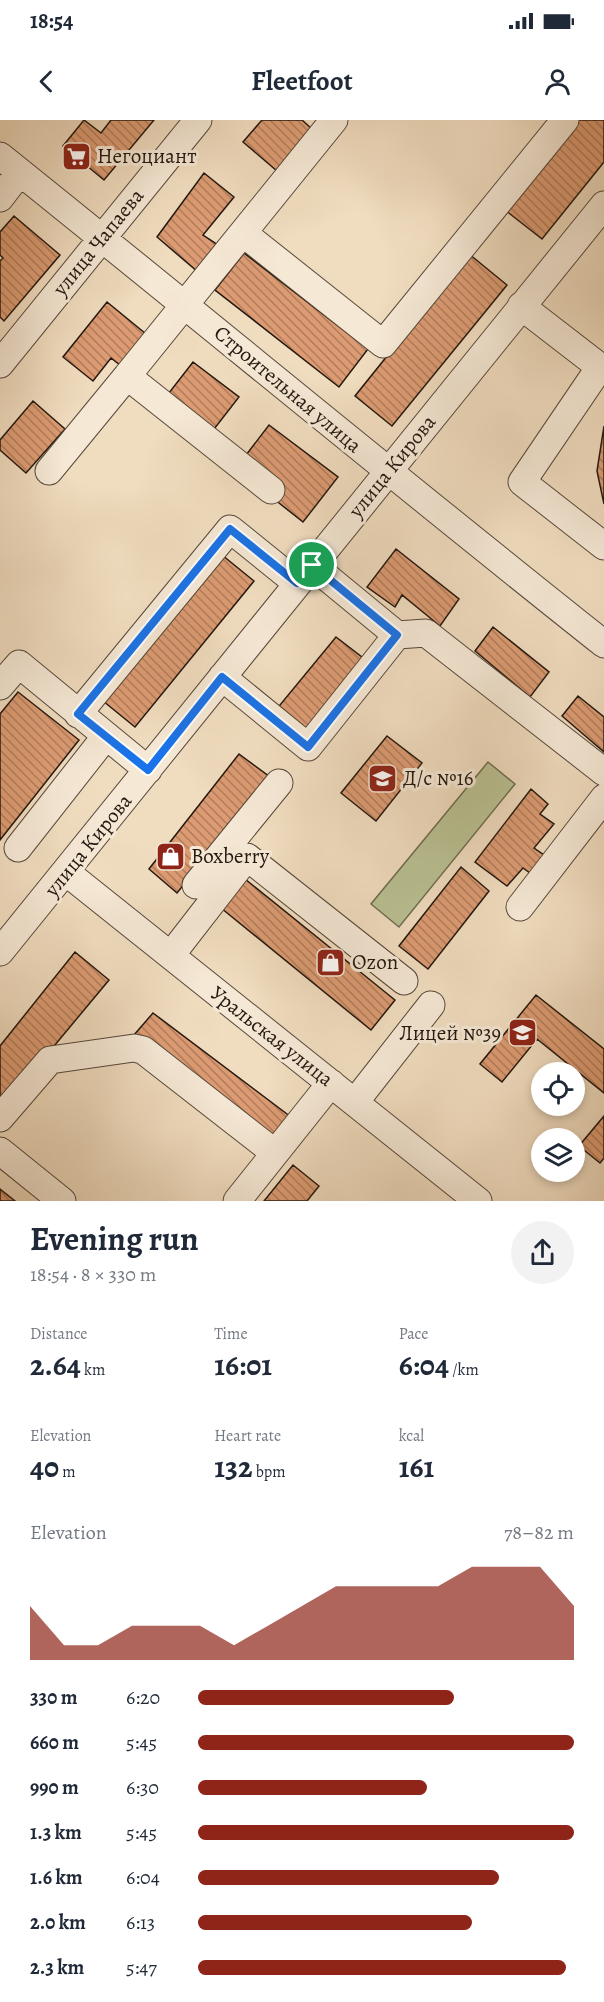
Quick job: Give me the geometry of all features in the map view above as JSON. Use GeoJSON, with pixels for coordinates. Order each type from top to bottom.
{"type":"FeatureCollection","features":[{"type":"Feature","properties":{"kind":"street","name":"улица Чапаева"},"geometry":{"type":"LineString","coordinates":[[0,364],[198,120]]}},
{"type":"Feature","properties":{"kind":"street"},"geometry":{"type":"LineString","coordinates":[[49,471],[334,120]]}},
{"type":"Feature","properties":{"kind":"street"},"geometry":{"type":"LineString","coordinates":[[243,233],[383,344],[565,120]]}},
{"type":"Feature","properties":{"kind":"street","name":"Строительная улица"},"geometry":{"type":"LineString","coordinates":[[10,164],[387,472],[604,644]]}},
{"type":"Feature","properties":{"kind":"street"},"geometry":{"type":"LineString","coordinates":[[0,198],[10,164]]}},
{"type":"Feature","properties":{"kind":"street","name":"улица Кирова"},"geometry":{"type":"LineString","coordinates":[[0,952],[604,205]]}},
{"type":"Feature","properties":{"kind":"street"},"geometry":{"type":"LineString","coordinates":[[521,306],[600,367],[522,482],[604,546]]}},
{"type":"Feature","properties":{"kind":"street"},"geometry":{"type":"LineString","coordinates":[[127,376],[271,490]]}},
{"type":"Feature","properties":{"kind":"street"},"geometry":{"type":"LineString","coordinates":[[78,714],[230,529],[397,635],[426,633],[604,772]]}},
{"type":"Feature","properties":{"kind":"street"},"geometry":{"type":"LineString","coordinates":[[222,677],[308,747],[397,635]]}},
{"type":"Feature","properties":{"kind":"street"},"geometry":{"type":"LineString","coordinates":[[0,686],[19,664],[148,770]]}},
{"type":"Feature","properties":{"kind":"street"},"geometry":{"type":"LineString","coordinates":[[18,848],[106,736]]}},
{"type":"Feature","properties":{"kind":"street"},"geometry":{"type":"LineString","coordinates":[[196,885],[279,783]]}},
{"type":"Feature","properties":{"kind":"street"},"geometry":{"type":"LineString","coordinates":[[520,907],[604,798]]}},
{"type":"Feature","properties":{"kind":"street"},"geometry":{"type":"LineString","coordinates":[[240,831],[247,857],[404,981]]}},
{"type":"Feature","properties":{"kind":"street"},"geometry":{"type":"LineString","coordinates":[[171,955],[247,857]]}},
{"type":"Feature","properties":{"kind":"street","name":"Уральская улица"},"geometry":{"type":"LineString","coordinates":[[66,872],[478,1201]]}},
{"type":"Feature","properties":{"kind":"street"},"geometry":{"type":"LineString","coordinates":[[355,1102],[431,1005]]}},
{"type":"Feature","properties":{"kind":"street"},"geometry":{"type":"LineString","coordinates":[[0,1118],[50,1060],[134,1048],[143,1050],[275,1153]]}},
{"type":"Feature","properties":{"kind":"street"},"geometry":{"type":"LineString","coordinates":[[237,1201],[331,1083]]}},
{"type":"Feature","properties":{"kind":"street"},"geometry":{"type":"LineString","coordinates":[[0,1151],[62,1201]]}},
{"type":"Feature","properties":{"kind":"green space"},"geometry":{"type":"Polygon","coordinates":[[[488,762],[515,784],[399,927],[371,904],[488,762]]]}},
{"type":"Feature","properties":{"kind":"building"},"geometry":{"type":"Polygon","coordinates":[[[84,120],[101,133],[111,120],[154,120],[104,180],[63,146],[84,120]]]}},
{"type":"Feature","properties":{"kind":"building"},"geometry":{"type":"Polygon","coordinates":[[[262,120],[302,120],[313,130],[277,171],[243,142],[262,120]]]}},
{"type":"Feature","properties":{"kind":"building"},"geometry":{"type":"Polygon","coordinates":[[[578,120],[604,120],[604,162],[542,239],[505,210],[578,120]]]}},
{"type":"Feature","properties":{"kind":"building"},"geometry":{"type":"Polygon","coordinates":[[[204,173],[234,197],[203,235],[221,247],[198,272],[157,237],[204,173]]]}},
{"type":"Feature","properties":{"kind":"building"},"geometry":{"type":"Polygon","coordinates":[[[14,216],[60,255],[4,321],[0,317],[0,261],[3,258],[0,255],[0,232],[14,216]]]}},
{"type":"Feature","properties":{"kind":"building"},"geometry":{"type":"Polygon","coordinates":[[[244,253],[368,349],[339,387],[215,290],[244,253]]]}},
{"type":"Feature","properties":{"kind":"building"},"geometry":{"type":"Polygon","coordinates":[[[469,254],[507,285],[392,426],[355,396],[469,254]]]}},
{"type":"Feature","properties":{"kind":"building"},"geometry":{"type":"Polygon","coordinates":[[[107,302],[151,338],[125,369],[111,358],[93,381],[63,357],[107,302]]]}},
{"type":"Feature","properties":{"kind":"building"},"geometry":{"type":"Polygon","coordinates":[[[193,362],[239,397],[211,433],[165,398],[193,362]]]}},
{"type":"Feature","properties":{"kind":"building"},"geometry":{"type":"Polygon","coordinates":[[[33,401],[65,429],[26,473],[0,450],[0,440],[33,401]]]}},
{"type":"Feature","properties":{"kind":"building"},"geometry":{"type":"Polygon","coordinates":[[[269,425],[338,477],[303,522],[274,499],[243,459],[269,425]]]}},
{"type":"Feature","properties":{"kind":"building"},"geometry":{"type":"Polygon","coordinates":[[[604,426],[604,504],[597,471],[604,426]]]}},
{"type":"Feature","properties":{"kind":"building"},"geometry":{"type":"Polygon","coordinates":[[[396,549],[459,599],[440,626],[402,595],[395,607],[367,587],[396,549]]]}},
{"type":"Feature","properties":{"kind":"building"},"geometry":{"type":"Polygon","coordinates":[[[222,555],[254,581],[135,727],[103,701],[222,555]]]}},
{"type":"Feature","properties":{"kind":"building"},"geometry":{"type":"Polygon","coordinates":[[[493,627],[549,672],[530,697],[475,651],[493,627]]]}},
{"type":"Feature","properties":{"kind":"building"},"geometry":{"type":"Polygon","coordinates":[[[336,637],[367,661],[308,736],[275,711],[336,637]]]}},
{"type":"Feature","properties":{"kind":"building"},"geometry":{"type":"Polygon","coordinates":[[[18,692],[79,740],[0,840],[0,714],[18,692]]]}},
{"type":"Feature","properties":{"kind":"building"},"geometry":{"type":"Polygon","coordinates":[[[578,696],[604,717],[604,752],[562,716],[578,696]]]}},
{"type":"Feature","properties":{"kind":"building","name":"Д/с №16"},"geometry":{"type":"Polygon","coordinates":[[[387,736],[422,763],[376,821],[341,793],[387,736]]]}},
{"type":"Feature","properties":{"kind":"building"},"geometry":{"type":"Polygon","coordinates":[[[239,754],[270,777],[177,893],[149,869],[239,754]]]}},
{"type":"Feature","properties":{"kind":"building"},"geometry":{"type":"Polygon","coordinates":[[[531,789],[548,804],[540,814],[554,824],[534,848],[544,855],[530,873],[523,868],[507,886],[475,862],[531,789]]]}},
{"type":"Feature","properties":{"kind":"building"},"geometry":{"type":"Polygon","coordinates":[[[461,867],[489,891],[428,969],[399,946],[461,867]]]}},
{"type":"Feature","properties":{"kind":"building"},"geometry":{"type":"Polygon","coordinates":[[[245,879],[395,1000],[371,1030],[221,908],[245,879]]]}},
{"type":"Feature","properties":{"kind":"building"},"geometry":{"type":"Polygon","coordinates":[[[75,952],[109,980],[0,1111],[0,1046],[75,952]]]}},
{"type":"Feature","properties":{"kind":"building"},"geometry":{"type":"Polygon","coordinates":[[[536,995],[604,1049],[604,1093],[585,1078],[585,1062],[566,1062],[537,1039],[502,1082],[480,1064],[536,995]]]}},
{"type":"Feature","properties":{"kind":"building"},"geometry":{"type":"Polygon","coordinates":[[[153,1013],[295,1120],[271,1144],[134,1035],[153,1013]]]}},
{"type":"Feature","properties":{"kind":"building"},"geometry":{"type":"Polygon","coordinates":[[[604,1116],[604,1158],[600,1163],[585,1151],[585,1139],[604,1116]]]}},
{"type":"Feature","properties":{"kind":"building"},"geometry":{"type":"Polygon","coordinates":[[[293,1165],[319,1186],[307,1201],[264,1201],[293,1165]]]}},
{"type":"Feature","properties":{"kind":"building"},"geometry":{"type":"Polygon","coordinates":[[[0,1189],[15,1201],[0,1201],[0,1189]]]}},
{"type":"Feature","properties":{"kind":"place","name":"Негоциант"},"geometry":{"type":"Point","coordinates":[76,156]}},
{"type":"Feature","properties":{"kind":"place","name":"Д/с №16"},"geometry":{"type":"Point","coordinates":[382,778]}},
{"type":"Feature","properties":{"kind":"place","name":"Boxberry"},"geometry":{"type":"Point","coordinates":[170,856]}},
{"type":"Feature","properties":{"kind":"place","name":"Ozon"},"geometry":{"type":"Point","coordinates":[331,962]}},
{"type":"Feature","properties":{"kind":"place","name":"Лицей №39"},"geometry":{"type":"Point","coordinates":[522,1033]}},
{"type":"Feature","properties":{"kind":"route"},"geometry":{"type":"LineString","coordinates":[[230,529],[297,583],[312,565],[397,635],[308,747],[222,677],[148,770],[78,714],[230,529]]}}]}
